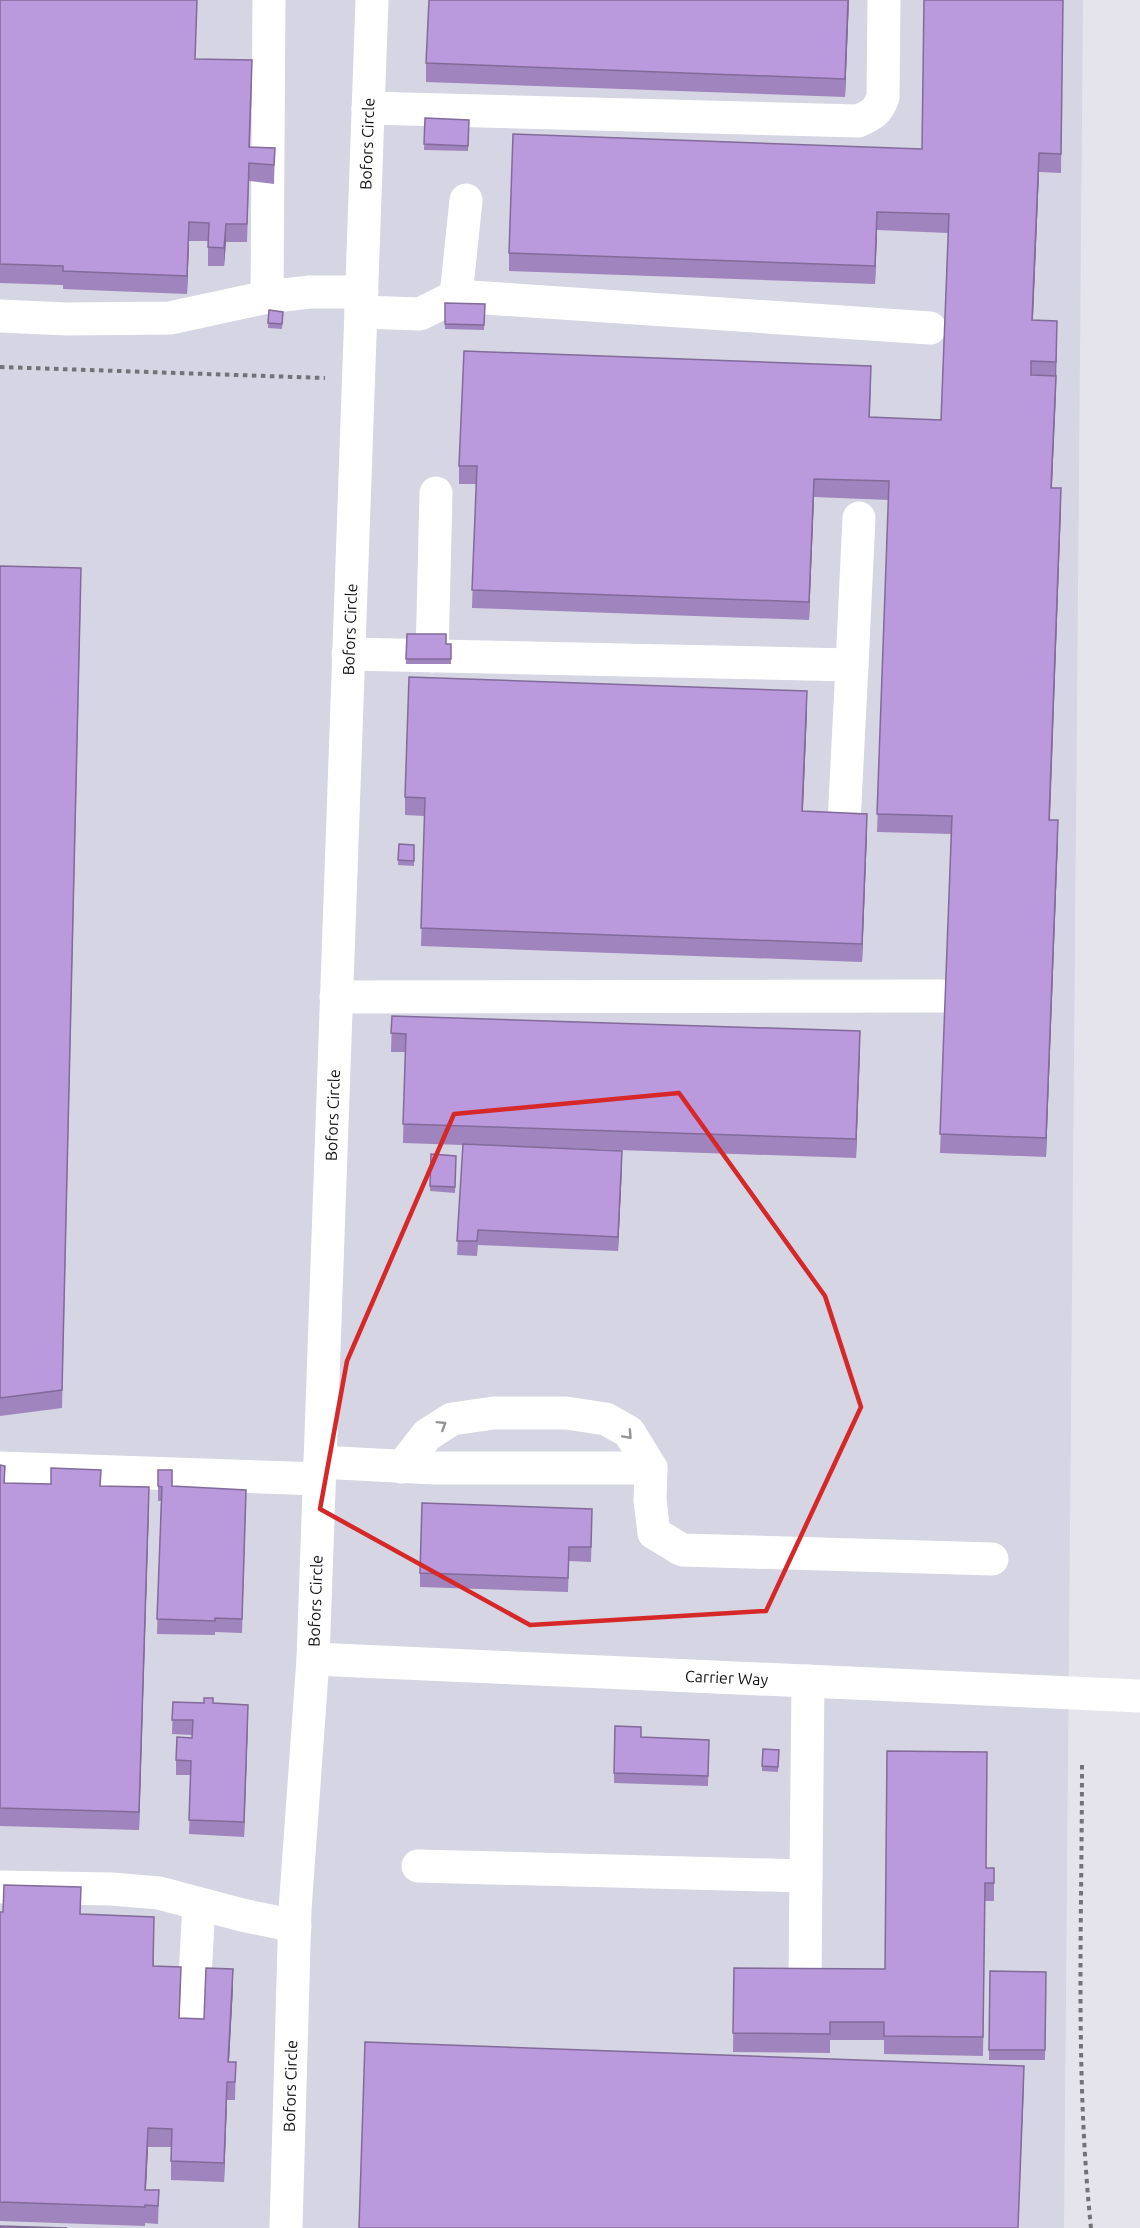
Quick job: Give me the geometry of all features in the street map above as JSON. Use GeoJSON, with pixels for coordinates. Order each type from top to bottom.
{"type":"FeatureCollection","features":[{"type":"Feature","properties":{"kind":"street"},"geometry":{"type":"LineString","coordinates":[[267,297],[269,0]]}},
{"type":"Feature","properties":{"kind":"street","name":"Bofors Circle"},"geometry":{"type":"LineString","coordinates":[[286,2228],[295,1926],[313,1659],[372,0]]}},
{"type":"Feature","properties":{"kind":"street"},"geometry":{"type":"LineString","coordinates":[[368,108],[858,121],[874,114],[880,108],[884,97],[884,0]]}},
{"type":"Feature","properties":{"kind":"street"},"geometry":{"type":"LineString","coordinates":[[456,296],[466,200]]}},
{"type":"Feature","properties":{"kind":"street"},"geometry":{"type":"LineString","coordinates":[[0,316],[67,319],[170,318],[267,297],[310,292],[420,314],[456,296],[930,328]]}},
{"type":"Feature","properties":{"kind":"street"},"geometry":{"type":"LineString","coordinates":[[432,656],[436,493]]}},
{"type":"Feature","properties":{"kind":"street"},"geometry":{"type":"LineString","coordinates":[[844,823],[859,518]]}},
{"type":"Feature","properties":{"kind":"street"},"geometry":{"type":"LineString","coordinates":[[348,654],[852,665]]}},
{"type":"Feature","properties":{"kind":"street"},"geometry":{"type":"LineString","coordinates":[[336,997],[941,996]]}},
{"type":"Feature","properties":{"kind":"street"},"geometry":{"type":"LineString","coordinates":[[402,1467],[427,1435],[452,1419],[494,1413],[566,1413],[606,1419],[629,1432],[651,1468],[650,1500],[654,1533],[682,1550],[992,1559]]}},
{"type":"Feature","properties":{"kind":"street"},"geometry":{"type":"LineString","coordinates":[[0,1468],[320,1470],[402,1467],[651,1468]]}},
{"type":"Feature","properties":{"kind":"street","name":"Carrier Way"},"geometry":{"type":"LineString","coordinates":[[313,1659],[1140,1696]]}},
{"type":"Feature","properties":{"kind":"street"},"geometry":{"type":"LineString","coordinates":[[805,1978],[808,1681]]}},
{"type":"Feature","properties":{"kind":"street"},"geometry":{"type":"LineString","coordinates":[[418,1866],[806,1876]]}},
{"type":"Feature","properties":{"kind":"street"},"geometry":{"type":"LineString","coordinates":[[0,1887],[112,1889],[159,1893],[295,1926]]}},
{"type":"Feature","properties":{"kind":"street"},"geometry":{"type":"LineString","coordinates":[[192,2031],[199,1904]]}},
{"type":"Feature","properties":{"kind":"path"},"geometry":{"type":"LineString","coordinates":[[0,367],[359,379]]}},
{"type":"Feature","properties":{"kind":"path"},"geometry":{"type":"LineString","coordinates":[[1082,1765],[1082,2082],[1085,2172],[1091,2228]]}},
{"type":"Feature","properties":{"kind":"highlighted area"},"geometry":{"type":"Polygon","coordinates":[[[679,1093],[825,1296],[861,1407],[766,1611],[530,1625],[320,1509],[347,1361],[454,1114],[679,1093]]]}},
{"type":"Feature","properties":{"kind":"shaded area"},"geometry":{"type":"Polygon","coordinates":[[[0,0],[1083,0],[1064,2228],[0,2228],[0,0]]]}},
{"type":"Feature","properties":{"kind":"building"},"geometry":{"type":"Polygon","coordinates":[[[0,0],[197,0],[195,59],[252,60],[249,147],[275,148],[274,165],[249,163],[247,224],[226,224],[224,248],[208,247],[209,223],[189,222],[187,276],[63,271],[63,266],[0,264],[0,0]]]}},
{"type":"Feature","properties":{"kind":"building"},"geometry":{"type":"Polygon","coordinates":[[[429,0],[848,0],[845,79],[426,63],[429,0]]]}},
{"type":"Feature","properties":{"kind":"building"},"geometry":{"type":"Polygon","coordinates":[[[924,0],[1063,0],[1061,154],[1039,153],[1032,320],[1057,321],[1056,362],[1031,361],[1031,375],[1056,376],[1051,488],[1061,488],[1049,820],[1058,820],[1046,1138],[940,1134],[952,816],[877,814],[889,481],[814,479],[809,602],[472,590],[477,466],[459,466],[464,351],[871,366],[869,417],[941,420],[949,214],[877,212],[875,266],[509,253],[513,134],[922,149],[924,0]]]}},
{"type":"Feature","properties":{"kind":"building"},"geometry":{"type":"Polygon","coordinates":[[[425,118],[469,120],[468,146],[424,144],[425,118]]]}},
{"type":"Feature","properties":{"kind":"building"},"geometry":{"type":"Polygon","coordinates":[[[445,303],[485,304],[484,325],[445,324],[445,303]]]}},
{"type":"Feature","properties":{"kind":"building"},"geometry":{"type":"Polygon","coordinates":[[[269,310],[283,312],[282,324],[268,323],[269,310]]]}},
{"type":"Feature","properties":{"kind":"building"},"geometry":{"type":"Polygon","coordinates":[[[0,566],[81,568],[62,1390],[0,1398],[0,566]]]}},
{"type":"Feature","properties":{"kind":"building"},"geometry":{"type":"Polygon","coordinates":[[[407,634],[446,634],[446,644],[451,644],[451,659],[406,659],[407,634]]]}},
{"type":"Feature","properties":{"kind":"building"},"geometry":{"type":"Polygon","coordinates":[[[409,677],[807,691],[802,811],[867,814],[862,944],[421,928],[425,798],[405,797],[409,677]]]}},
{"type":"Feature","properties":{"kind":"building"},"geometry":{"type":"Polygon","coordinates":[[[399,844],[414,845],[414,861],[398,860],[399,844]]]}},
{"type":"Feature","properties":{"kind":"building"},"geometry":{"type":"Polygon","coordinates":[[[392,1016],[860,1031],[856,1139],[403,1124],[406,1034],[391,1033],[392,1016]]]}},
{"type":"Feature","properties":{"kind":"building"},"geometry":{"type":"Polygon","coordinates":[[[463,1144],[622,1151],[618,1237],[478,1230],[477,1241],[457,1241],[463,1144]]]}},
{"type":"Feature","properties":{"kind":"building"},"geometry":{"type":"Polygon","coordinates":[[[431,1154],[456,1156],[455,1187],[430,1186],[431,1154]]]}},
{"type":"Feature","properties":{"kind":"building"},"geometry":{"type":"Polygon","coordinates":[[[0,1465],[5,1466],[4,1483],[51,1484],[51,1468],[101,1470],[100,1486],[149,1487],[139,1812],[0,1808],[0,1465]]]}},
{"type":"Feature","properties":{"kind":"building"},"geometry":{"type":"Polygon","coordinates":[[[158,1470],[172,1470],[172,1486],[246,1490],[242,1619],[215,1618],[215,1621],[157,1619],[162,1487],[158,1486],[158,1470]]]}},
{"type":"Feature","properties":{"kind":"building"},"geometry":{"type":"Polygon","coordinates":[[[422,1503],[592,1509],[591,1547],[569,1547],[568,1578],[420,1573],[422,1503]]]}},
{"type":"Feature","properties":{"kind":"building"},"geometry":{"type":"Polygon","coordinates":[[[204,1698],[213,1698],[213,1703],[248,1705],[244,1822],[189,1820],[191,1761],[176,1760],[177,1737],[192,1738],[193,1720],[172,1720],[173,1702],[204,1703],[204,1698]]]}},
{"type":"Feature","properties":{"kind":"building"},"geometry":{"type":"Polygon","coordinates":[[[615,1726],[641,1727],[641,1737],[709,1740],[708,1776],[614,1773],[615,1726]]]}},
{"type":"Feature","properties":{"kind":"building"},"geometry":{"type":"Polygon","coordinates":[[[763,1749],[779,1750],[778,1767],[762,1766],[763,1749]]]}},
{"type":"Feature","properties":{"kind":"building"},"geometry":{"type":"Polygon","coordinates":[[[887,1751],[987,1752],[986,1868],[994,1868],[994,1883],[985,1883],[983,2037],[884,2036],[884,2022],[830,2022],[830,2034],[733,2033],[734,1968],[885,1969],[887,1751]]]}},
{"type":"Feature","properties":{"kind":"building"},"geometry":{"type":"Polygon","coordinates":[[[4,1885],[81,1887],[80,1914],[154,1917],[153,1966],[181,1967],[179,2018],[204,2019],[206,1968],[233,1969],[228,2062],[236,2062],[235,2082],[227,2082],[224,2163],[171,2161],[172,2129],[148,2128],[145,2190],[159,2190],[158,2206],[0,2202],[0,1912],[3,1912],[4,1885]]]}},
{"type":"Feature","properties":{"kind":"building"},"geometry":{"type":"Polygon","coordinates":[[[990,1971],[1046,1972],[1045,2050],[989,2050],[990,1971]]]}},
{"type":"Feature","properties":{"kind":"building"},"geometry":{"type":"Polygon","coordinates":[[[365,2042],[1024,2066],[1018,2228],[359,2228],[365,2042]]]}},
{"type":"Feature","properties":{"kind":"building"},"geometry":{"type":"Polygon","coordinates":[[[0,2226],[67,2228],[0,2228],[0,2226]]]}}]}
